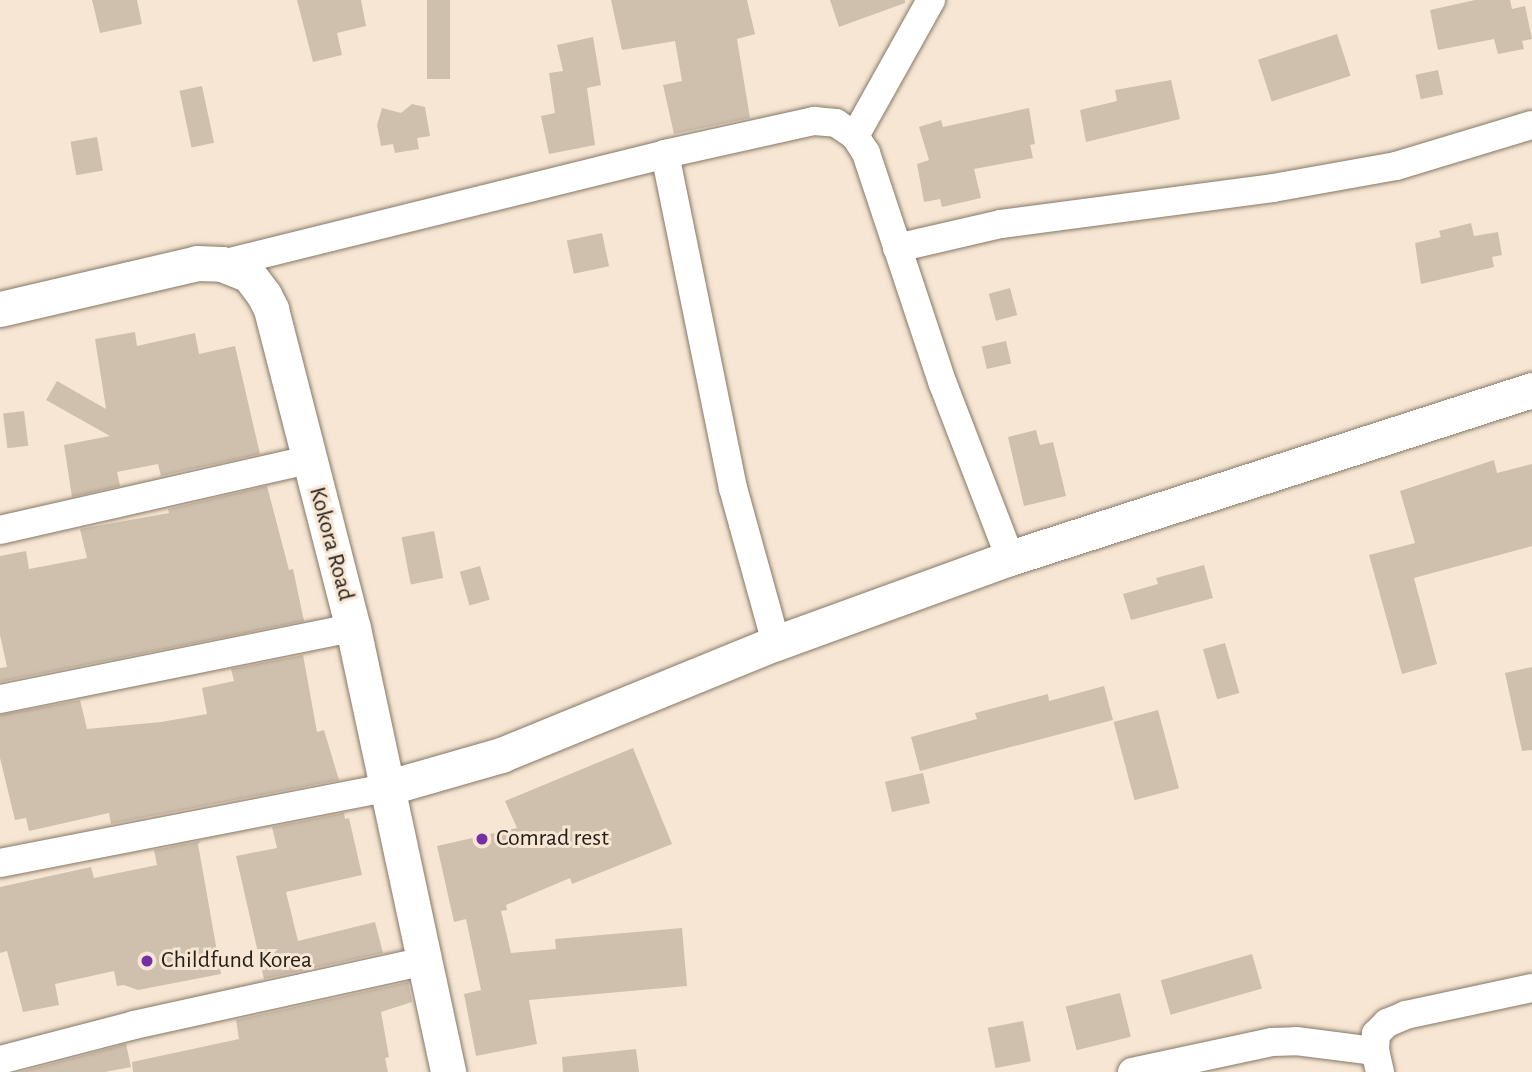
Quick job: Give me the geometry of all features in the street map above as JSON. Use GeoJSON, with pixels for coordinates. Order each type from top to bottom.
{"type":"FeatureCollection","features":[{"type":"Feature","properties":{"kind":"street"},"geometry":{"type":"LineString","coordinates":[[855,136],[931,0]]}},
{"type":"Feature","properties":{"kind":"street"},"geometry":{"type":"LineString","coordinates":[[222,264],[665,154],[814,121],[836,123],[855,136],[866,153],[976,477],[1010,558]]}},
{"type":"Feature","properties":{"kind":"street"},"geometry":{"type":"LineString","coordinates":[[897,248],[1001,224],[1273,188],[1396,166],[1532,125]]}},
{"type":"Feature","properties":{"kind":"street"},"geometry":{"type":"LineString","coordinates":[[665,154],[733,488],[776,643]]}},
{"type":"Feature","properties":{"kind":"street","name":"Kokora Road"},"geometry":{"type":"LineString","coordinates":[[0,309],[197,263],[222,264],[249,275],[271,309],[353,628],[448,1072]]}},
{"type":"Feature","properties":{"kind":"street"},"geometry":{"type":"LineString","coordinates":[[0,863],[386,788],[501,755],[776,643],[1010,558],[1532,390]]}},
{"type":"Feature","properties":{"kind":"street"},"geometry":{"type":"LineString","coordinates":[[0,530],[309,460]]}},
{"type":"Feature","properties":{"kind":"street"},"geometry":{"type":"LineString","coordinates":[[0,699],[353,628]]}},
{"type":"Feature","properties":{"kind":"street"},"geometry":{"type":"LineString","coordinates":[[0,1060],[134,1025],[424,961]]}},
{"type":"Feature","properties":{"kind":"street"},"geometry":{"type":"LineString","coordinates":[[1132,1072],[1272,1042],[1296,1041],[1377,1062],[1376,1034],[1387,1023],[1406,1015],[1532,988]]}},
{"type":"Feature","properties":{"kind":"building"},"geometry":{"type":"Polygon","coordinates":[[[92,0],[137,0],[142,24],[100,33],[92,0]]]}},
{"type":"Feature","properties":{"kind":"building"},"geometry":{"type":"Polygon","coordinates":[[[297,0],[361,0],[366,26],[337,33],[342,55],[313,62],[297,0]]]}},
{"type":"Feature","properties":{"kind":"building"},"geometry":{"type":"Polygon","coordinates":[[[427,0],[450,0],[450,79],[427,79],[427,0]]]}},
{"type":"Feature","properties":{"kind":"building"},"geometry":{"type":"Polygon","coordinates":[[[611,0],[747,0],[755,34],[737,39],[750,118],[674,134],[663,85],[682,81],[675,41],[622,50],[611,0]]]}},
{"type":"Feature","properties":{"kind":"building"},"geometry":{"type":"Polygon","coordinates":[[[830,0],[905,0],[905,3],[839,27],[830,0]]]}},
{"type":"Feature","properties":{"kind":"building"},"geometry":{"type":"Polygon","coordinates":[[[1475,0],[1510,0],[1512,9],[1525,6],[1532,39],[1522,41],[1524,49],[1498,54],[1494,39],[1438,50],[1430,10],[1475,0]]]}},
{"type":"Feature","properties":{"kind":"building"},"geometry":{"type":"Polygon","coordinates":[[[1337,34],[1351,76],[1272,101],[1258,60],[1337,34]]]}},
{"type":"Feature","properties":{"kind":"building"},"geometry":{"type":"Polygon","coordinates":[[[593,37],[601,85],[587,88],[595,145],[549,154],[541,116],[555,113],[549,73],[563,71],[557,45],[593,37]]]}},
{"type":"Feature","properties":{"kind":"building"},"geometry":{"type":"Polygon","coordinates":[[[1438,70],[1443,94],[1421,99],[1416,75],[1438,70]]]}},
{"type":"Feature","properties":{"kind":"building"},"geometry":{"type":"Polygon","coordinates":[[[1171,80],[1180,119],[1086,142],[1080,110],[1117,101],[1115,90],[1171,80]]]}},
{"type":"Feature","properties":{"kind":"building"},"geometry":{"type":"Polygon","coordinates":[[[202,86],[214,143],[192,148],[180,91],[202,86]]]}},
{"type":"Feature","properties":{"kind":"building"},"geometry":{"type":"Polygon","coordinates":[[[412,104],[425,107],[430,136],[417,138],[419,149],[395,153],[393,144],[381,146],[377,125],[382,108],[401,113],[412,104]]]}},
{"type":"Feature","properties":{"kind":"building"},"geometry":{"type":"Polygon","coordinates":[[[1029,108],[1035,144],[1030,145],[1033,158],[974,169],[981,198],[942,207],[940,199],[924,202],[917,164],[929,160],[919,127],[941,120],[943,127],[1029,108]]]}},
{"type":"Feature","properties":{"kind":"building"},"geometry":{"type":"Polygon","coordinates":[[[97,137],[103,170],[76,175],[70,142],[97,137]]]}},
{"type":"Feature","properties":{"kind":"building"},"geometry":{"type":"Polygon","coordinates":[[[1471,223],[1474,236],[1498,232],[1502,255],[1492,257],[1494,267],[1421,284],[1415,243],[1441,237],[1439,231],[1471,223]]]}},
{"type":"Feature","properties":{"kind":"building"},"geometry":{"type":"Polygon","coordinates":[[[602,233],[609,266],[574,274],[567,240],[602,233]]]}},
{"type":"Feature","properties":{"kind":"building"},"geometry":{"type":"Polygon","coordinates":[[[1010,288],[1017,315],[996,321],[989,294],[1010,288]]]}},
{"type":"Feature","properties":{"kind":"building"},"geometry":{"type":"Polygon","coordinates":[[[135,332],[137,346],[195,333],[199,354],[235,346],[260,454],[161,476],[158,464],[117,472],[120,486],[72,497],[64,445],[110,436],[46,400],[57,381],[106,409],[95,339],[135,332]]]}},
{"type":"Feature","properties":{"kind":"building"},"geometry":{"type":"Polygon","coordinates":[[[1006,341],[1011,363],[987,369],[982,347],[1006,341]]]}},
{"type":"Feature","properties":{"kind":"building"},"geometry":{"type":"Polygon","coordinates":[[[24,411],[28,446],[7,448],[3,414],[24,411]]]}},
{"type":"Feature","properties":{"kind":"building"},"geometry":{"type":"Polygon","coordinates":[[[1036,430],[1040,445],[1053,442],[1066,496],[1024,506],[1008,437],[1036,430]]]}},
{"type":"Feature","properties":{"kind":"building"},"geometry":{"type":"Polygon","coordinates":[[[1494,460],[1497,473],[1532,464],[1532,546],[1414,578],[1437,664],[1402,674],[1369,555],[1415,543],[1400,491],[1494,460]]]}},
{"type":"Feature","properties":{"kind":"building"},"geometry":{"type":"Polygon","coordinates":[[[267,486],[289,570],[293,569],[304,621],[0,682],[0,668],[7,667],[0,635],[0,556],[26,551],[29,569],[87,558],[80,529],[169,513],[168,509],[267,486]]]}},
{"type":"Feature","properties":{"kind":"building"},"geometry":{"type":"Polygon","coordinates":[[[434,531],[443,578],[411,584],[402,537],[434,531]]]}},
{"type":"Feature","properties":{"kind":"building"},"geometry":{"type":"Polygon","coordinates":[[[1204,565],[1213,598],[1131,620],[1123,594],[1158,584],[1156,578],[1204,565]]]}},
{"type":"Feature","properties":{"kind":"building"},"geometry":{"type":"Polygon","coordinates":[[[480,566],[490,600],[469,605],[460,572],[480,566]]]}},
{"type":"Feature","properties":{"kind":"building"},"geometry":{"type":"Polygon","coordinates":[[[1225,643],[1239,693],[1217,699],[1203,649],[1225,643]]]}},
{"type":"Feature","properties":{"kind":"building"},"geometry":{"type":"Polygon","coordinates":[[[303,655],[317,732],[324,730],[339,780],[111,824],[109,813],[29,831],[26,818],[15,820],[0,758],[0,715],[80,700],[87,729],[161,722],[207,714],[202,688],[234,681],[231,669],[303,655]]]}},
{"type":"Feature","properties":{"kind":"building"},"geometry":{"type":"Polygon","coordinates":[[[1532,667],[1532,750],[1522,751],[1505,673],[1532,667]]]}},
{"type":"Feature","properties":{"kind":"building"},"geometry":{"type":"Polygon","coordinates":[[[1104,686],[1113,720],[920,771],[911,737],[977,719],[975,713],[1048,694],[1049,701],[1104,686]]]}},
{"type":"Feature","properties":{"kind":"building"},"geometry":{"type":"Polygon","coordinates":[[[1158,710],[1179,788],[1135,800],[1114,722],[1158,710]]]}},
{"type":"Feature","properties":{"kind":"building"},"geometry":{"type":"Polygon","coordinates":[[[633,748],[672,844],[572,884],[570,878],[506,905],[507,910],[501,911],[511,953],[556,949],[555,939],[682,928],[687,986],[529,1000],[537,1044],[476,1056],[464,994],[481,990],[466,919],[454,922],[437,846],[517,828],[505,801],[633,748]]]}},
{"type":"Feature","properties":{"kind":"building"},"geometry":{"type":"Polygon","coordinates":[[[923,773],[930,803],[892,812],[885,782],[923,773]]]}},
{"type":"Feature","properties":{"kind":"building"},"geometry":{"type":"Polygon","coordinates":[[[344,813],[345,819],[349,818],[362,875],[286,892],[298,941],[375,922],[383,953],[264,979],[236,856],[277,848],[272,827],[344,813]]]}},
{"type":"Feature","properties":{"kind":"building"},"geometry":{"type":"Polygon","coordinates":[[[201,841],[198,844],[221,974],[138,990],[124,985],[117,986],[114,971],[55,984],[59,1005],[23,1012],[7,951],[0,953],[0,887],[91,867],[94,878],[157,865],[154,850],[201,841]]]}},
{"type":"Feature","properties":{"kind":"building"},"geometry":{"type":"Polygon","coordinates":[[[1252,954],[1262,989],[1171,1015],[1161,980],[1252,954]]]}},
{"type":"Feature","properties":{"kind":"building"},"geometry":{"type":"Polygon","coordinates":[[[408,982],[412,1002],[381,1012],[389,1057],[385,1058],[388,1072],[133,1072],[132,1062],[239,1039],[236,1020],[408,982]]]}},
{"type":"Feature","properties":{"kind":"building"},"geometry":{"type":"Polygon","coordinates":[[[1120,993],[1131,1037],[1077,1050],[1066,1007],[1120,993]]]}},
{"type":"Feature","properties":{"kind":"building"},"geometry":{"type":"Polygon","coordinates":[[[1023,1021],[1031,1061],[995,1068],[988,1028],[1023,1021]]]}},
{"type":"Feature","properties":{"kind":"building"},"geometry":{"type":"Polygon","coordinates":[[[126,1044],[131,1067],[105,1072],[20,1072],[126,1044]]]}},
{"type":"Feature","properties":{"kind":"building"},"geometry":{"type":"Polygon","coordinates":[[[636,1049],[639,1072],[563,1072],[562,1057],[636,1049]]]}},
{"type":"Feature","properties":{"kind":"place","name":"Comrad rest"},"geometry":{"type":"Point","coordinates":[482,839]}},
{"type":"Feature","properties":{"kind":"place","name":"Childfund Korea"},"geometry":{"type":"Point","coordinates":[147,961]}}]}
